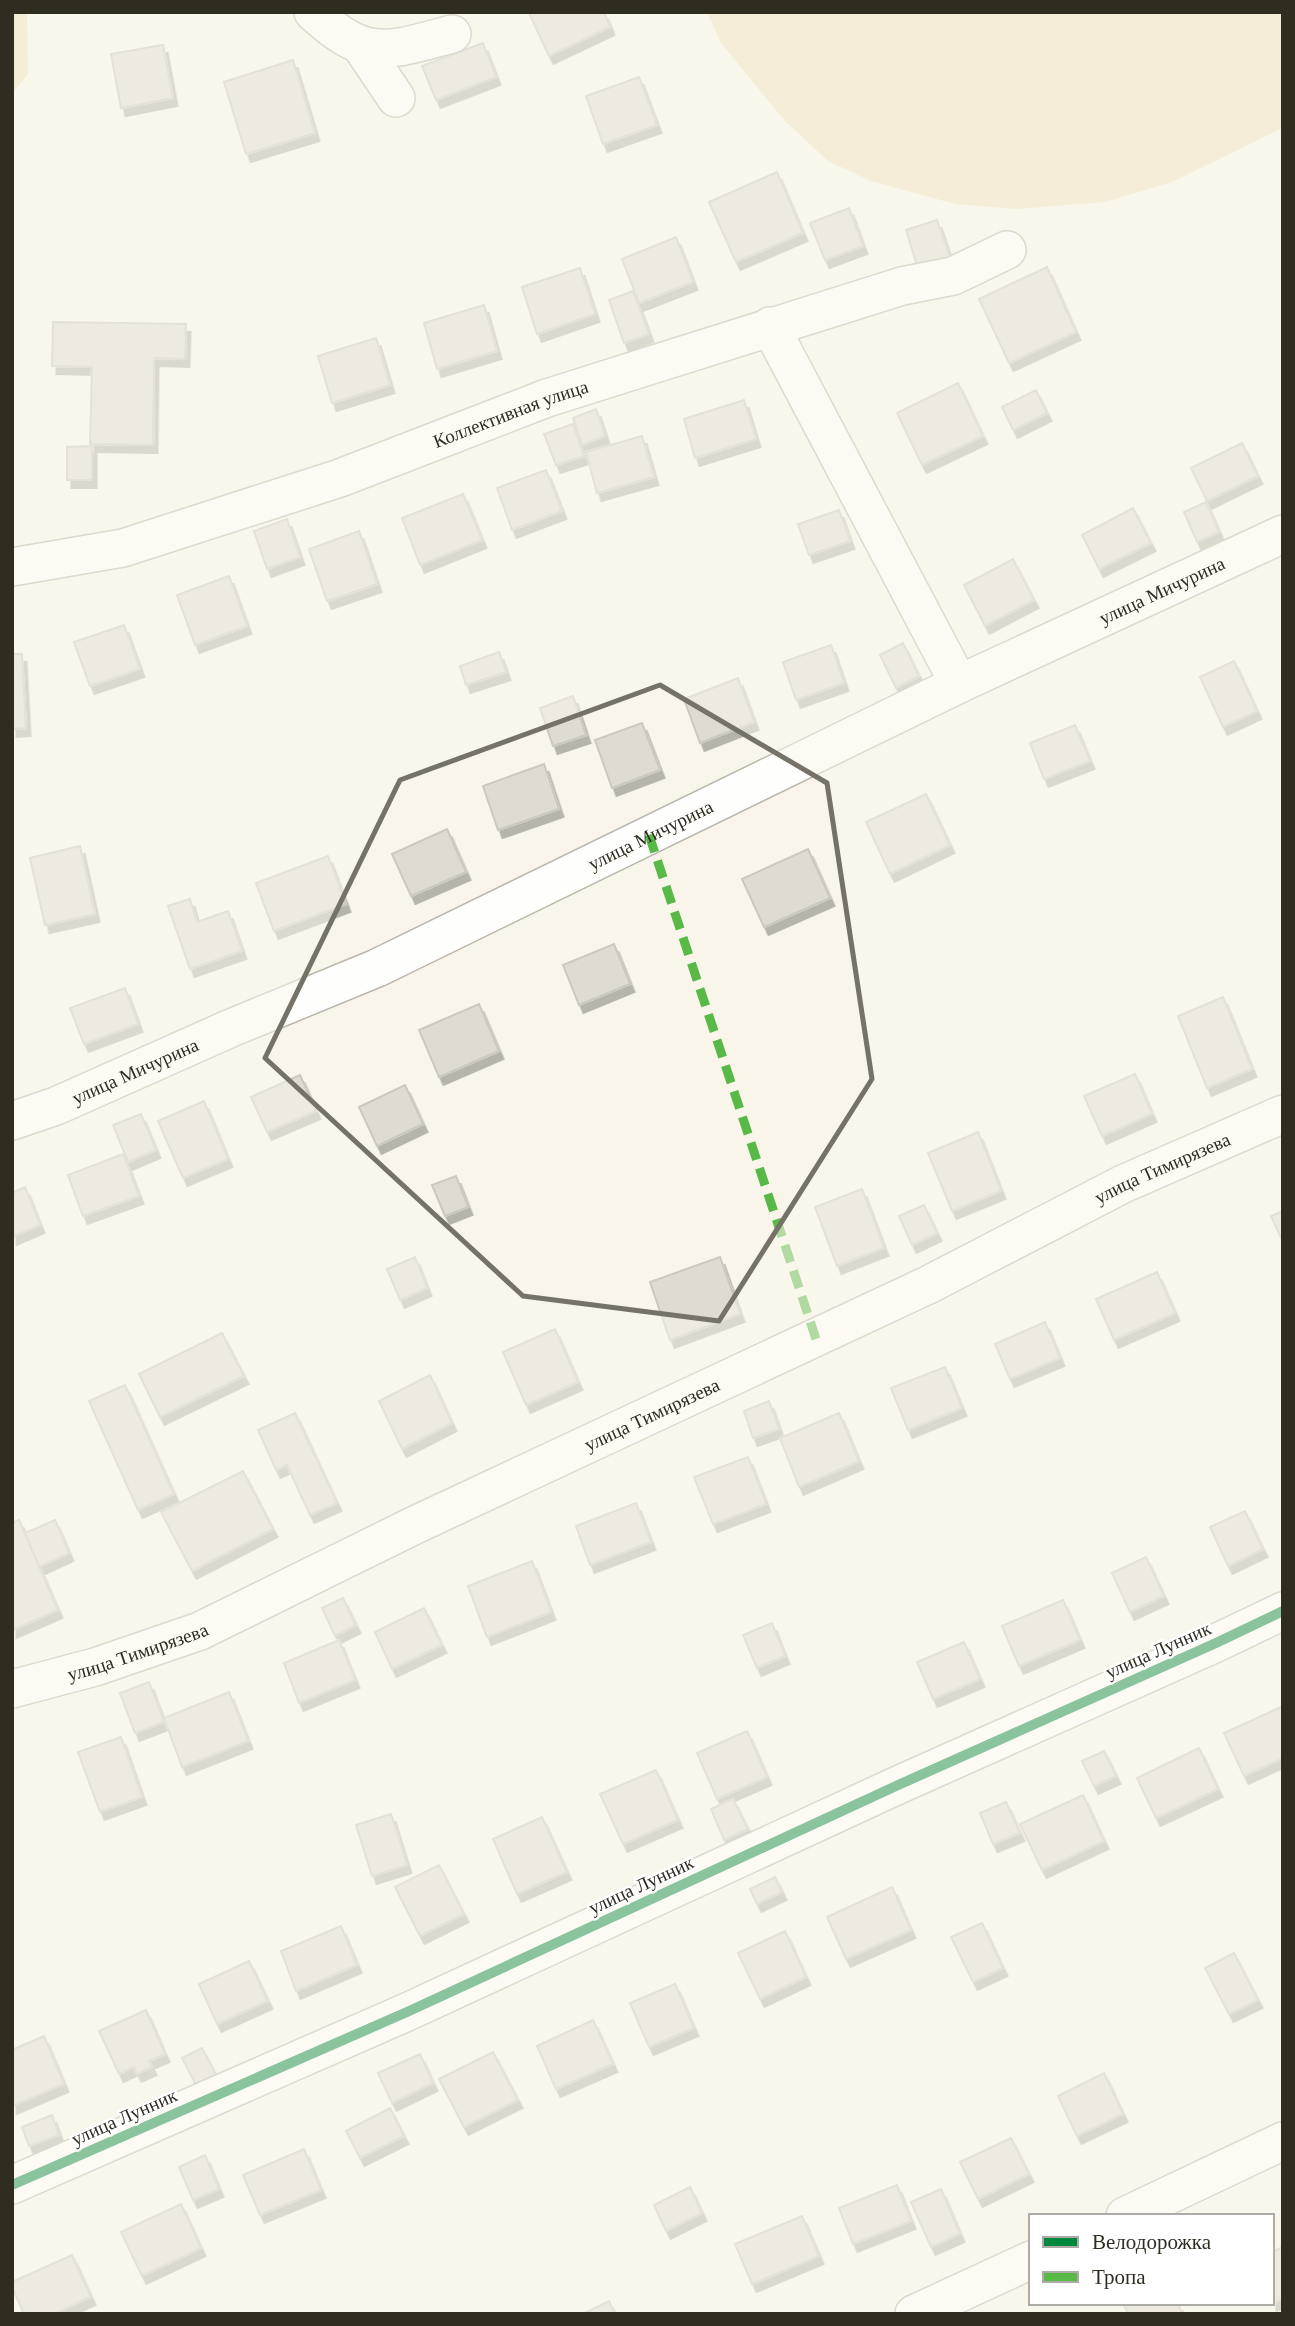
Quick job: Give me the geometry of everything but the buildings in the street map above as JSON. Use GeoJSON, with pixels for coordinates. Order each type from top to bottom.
{"type":"FeatureCollection","features":[{"type":"Feature","properties":{"kind":"street"},"geometry":{"type":"LineString","coordinates":[[313,12],[332,29],[361,46],[392,50],[452,34]]}},
{"type":"Feature","properties":{"kind":"street"},"geometry":{"type":"LineString","coordinates":[[361,46],[396,97]]}},
{"type":"Feature","properties":{"kind":"street","name":"Коллективная улица"},"geometry":{"type":"LineString","coordinates":[[12,567],[123,548],[340,478],[547,398],[902,286],[953,276],[1007,250]]}},
{"type":"Feature","properties":{"kind":"street"},"geometry":{"type":"LineString","coordinates":[[770,326],[959,684]]}},
{"type":"Feature","properties":{"kind":"street","name":"улица Мичурина"},"geometry":{"type":"LineString","coordinates":[[12,1121],[56,1106],[377,968],[959,684],[1283,534]]}},
{"type":"Feature","properties":{"kind":"street","name":"улица Тимирязева"},"geometry":{"type":"LineString","coordinates":[[12,1689],[95,1667],[200,1631],[415,1525],[904,1297],[1124,1184],[1283,1114]]}},
{"type":"Feature","properties":{"kind":"street","name":"улица Лунник"},"geometry":{"type":"LineString","coordinates":[[12,2185],[407,2012],[1283,1611]]}},
{"type":"Feature","properties":{"kind":"street"},"geometry":{"type":"LineString","coordinates":[[1129,2214],[1283,2141]]}},
{"type":"Feature","properties":{"kind":"street"},"geometry":{"type":"LineString","coordinates":[[914,2314],[1029,2261]]}},
{"type":"Feature","properties":{"kind":"highlighted area"},"geometry":{"type":"Polygon","coordinates":[[[660,685],[827,783],[872,1079],[719,1321],[523,1296],[265,1058],[400,780],[660,685]]]}},
{"type":"Feature","properties":{"kind":"shaded area"},"geometry":{"type":"Polygon","coordinates":[[[12,12],[27,12],[28,74],[12,94],[12,12]]]}},
{"type":"Feature","properties":{"kind":"shaded area"},"geometry":{"type":"Polygon","coordinates":[[[707,12],[1283,12],[1283,128],[1172,182],[1105,202],[1017,209],[955,204],[871,181],[828,161],[784,120],[721,43],[707,12]]]}},
{"type":"Feature","properties":{"kind":"marked path"},"geometry":{"type":"LineString","coordinates":[[649,835],[816,1339]]}},
{"type":"Feature","properties":{"kind":"cycle path"},"geometry":{"type":"LineString","coordinates":[[12,2185],[407,2012],[1283,1611]]}}]}
